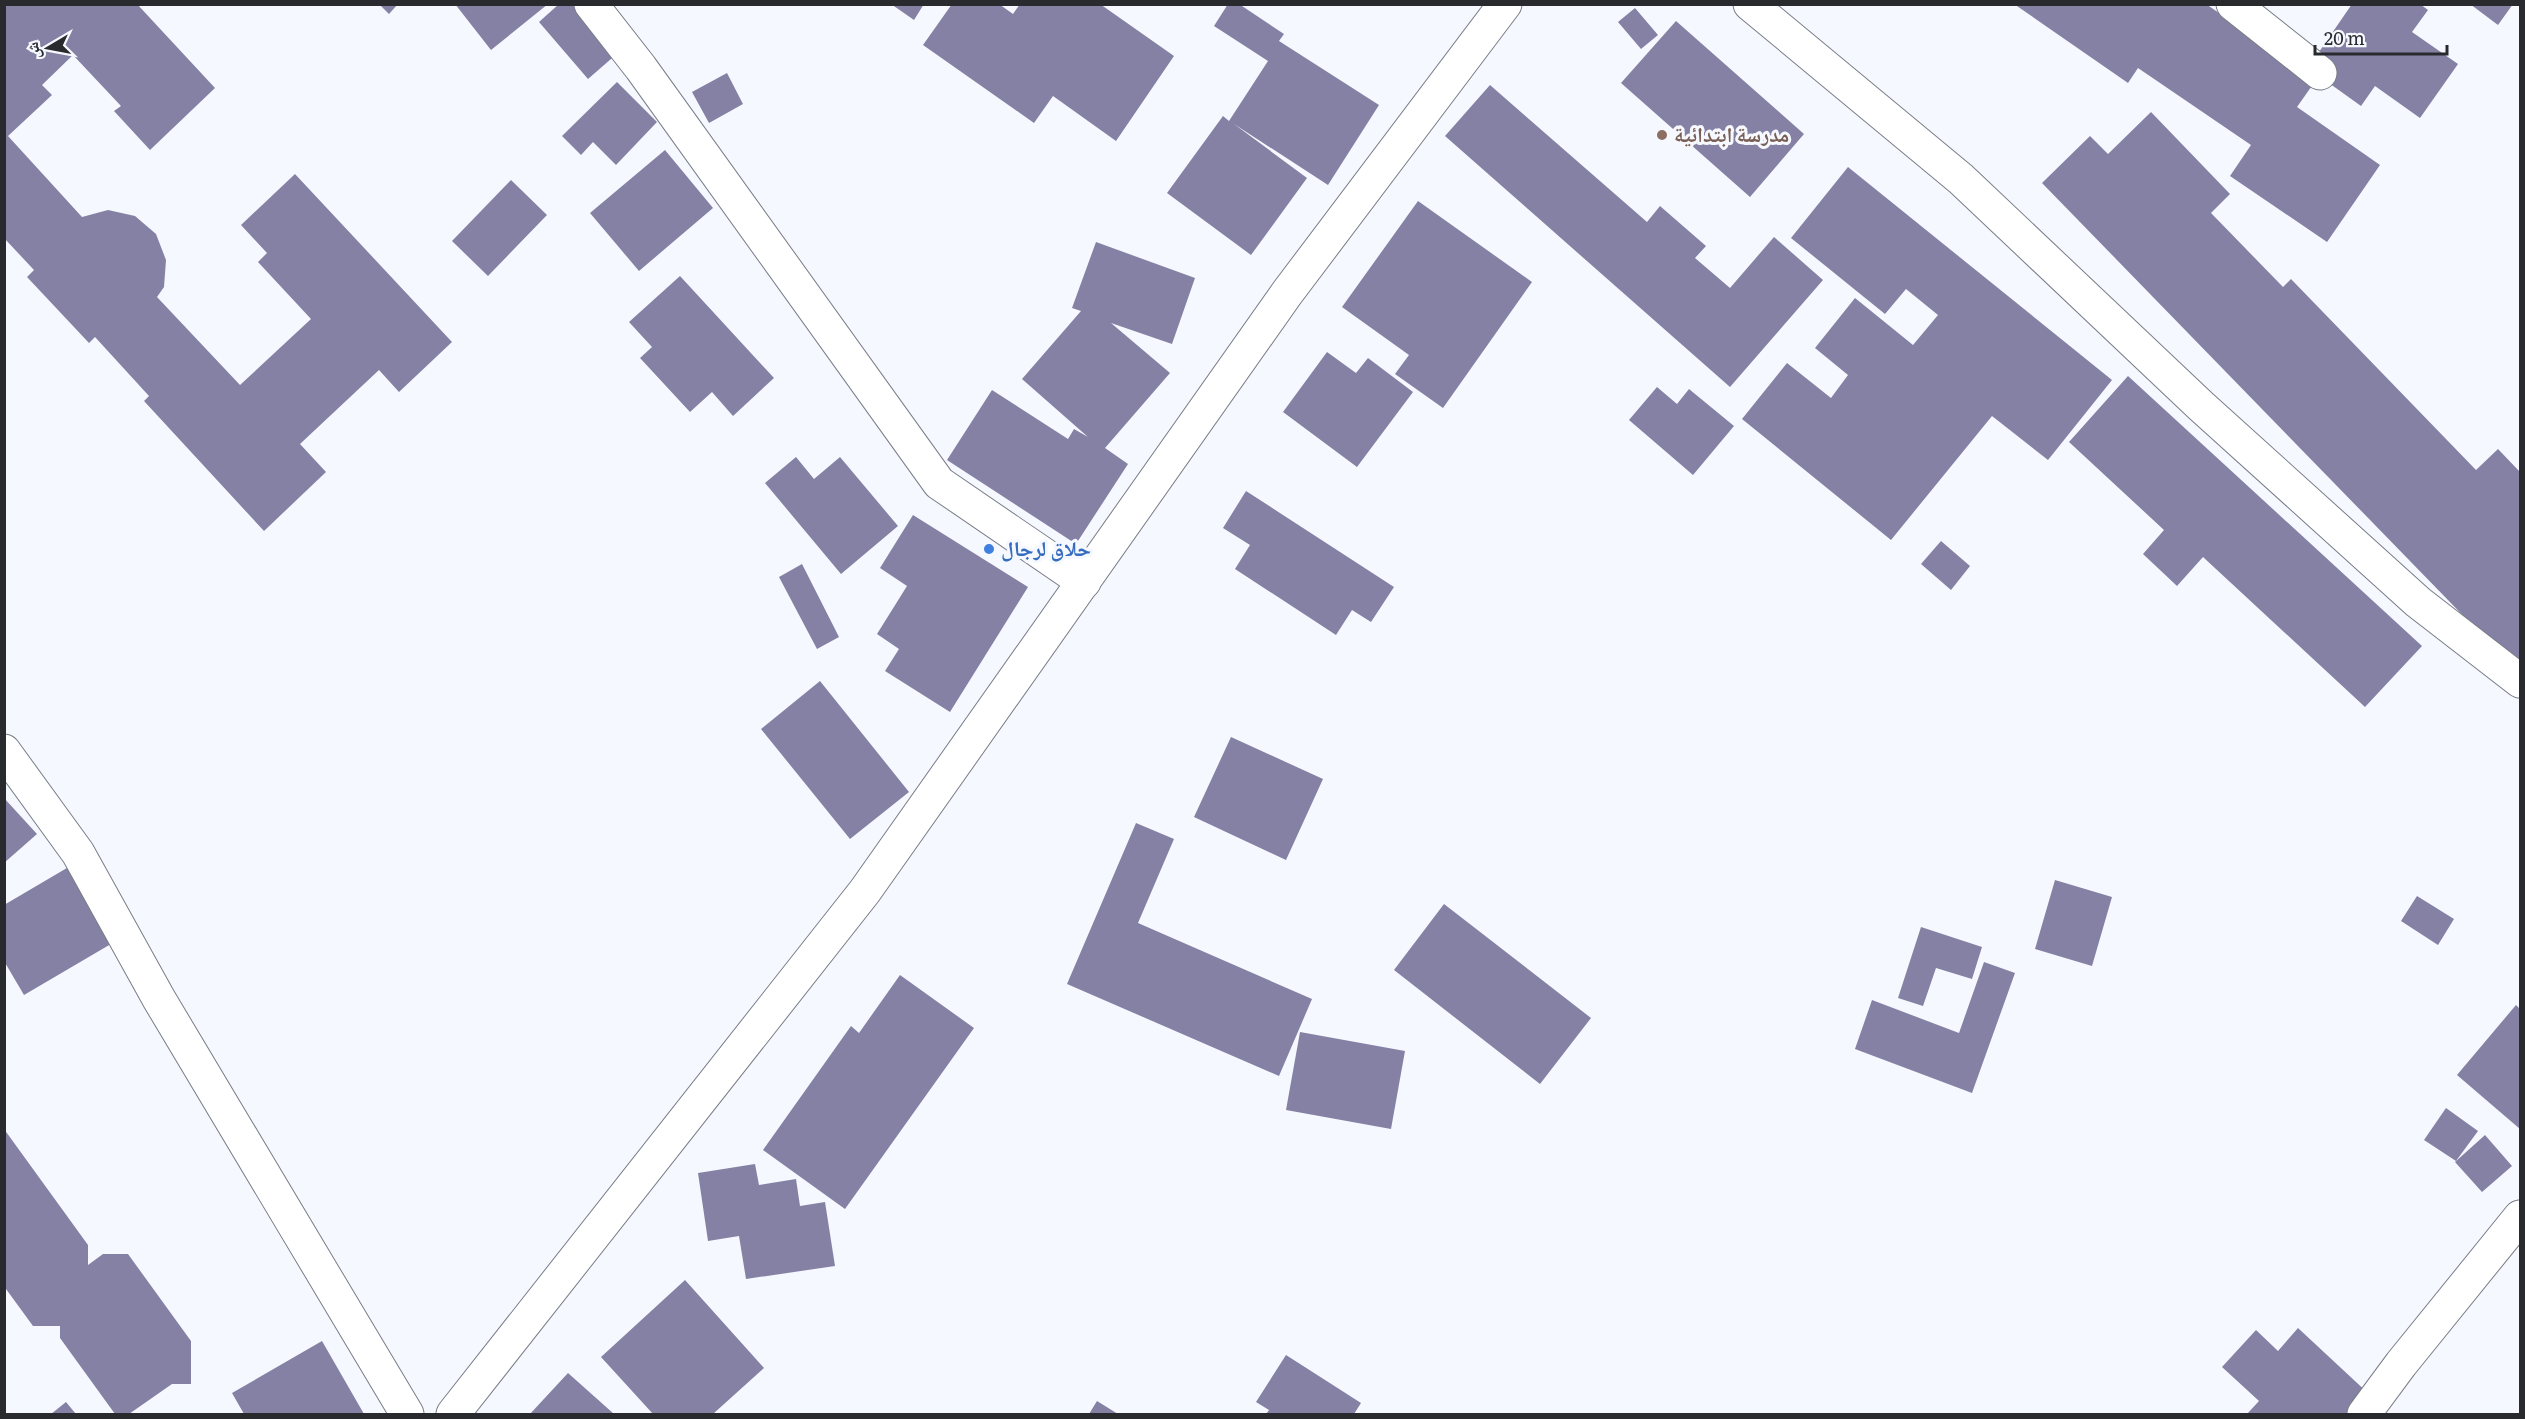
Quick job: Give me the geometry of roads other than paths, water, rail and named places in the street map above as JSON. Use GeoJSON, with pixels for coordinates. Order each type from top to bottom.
{"type":"FeatureCollection","features":[{"type":"Feature","properties":{"kind":"street"},"geometry":{"type":"LineString","coordinates":[[591,4],[641,68],[939,483],[1084,582]]}},
{"type":"Feature","properties":{"kind":"street"},"geometry":{"type":"LineString","coordinates":[[453,1414],[866,891],[1287,293],[1505,4]]}},
{"type":"Feature","properties":{"kind":"street"},"geometry":{"type":"LineString","coordinates":[[1750,4],[1961,179],[2192,398],[2418,602],[2520,681]]}},
{"type":"Feature","properties":{"kind":"street"},"geometry":{"type":"LineString","coordinates":[[2233,4],[2320,73]]}},
{"type":"Feature","properties":{"kind":"street"},"geometry":{"type":"LineString","coordinates":[[4,751],[78,852],[159,999],[407,1414]]}},
{"type":"Feature","properties":{"kind":"street"},"geometry":{"type":"LineString","coordinates":[[2364,1414],[2400,1364],[2520,1217]]}},
{"type":"Feature","properties":{"kind":"place","name":"مدرسة ابتدائية"},"geometry":{"type":"Point","coordinates":[1662,135]}},
{"type":"Feature","properties":{"kind":"place","name":"حلاق لرجال"},"geometry":{"type":"Point","coordinates":[989,549]}}]}
